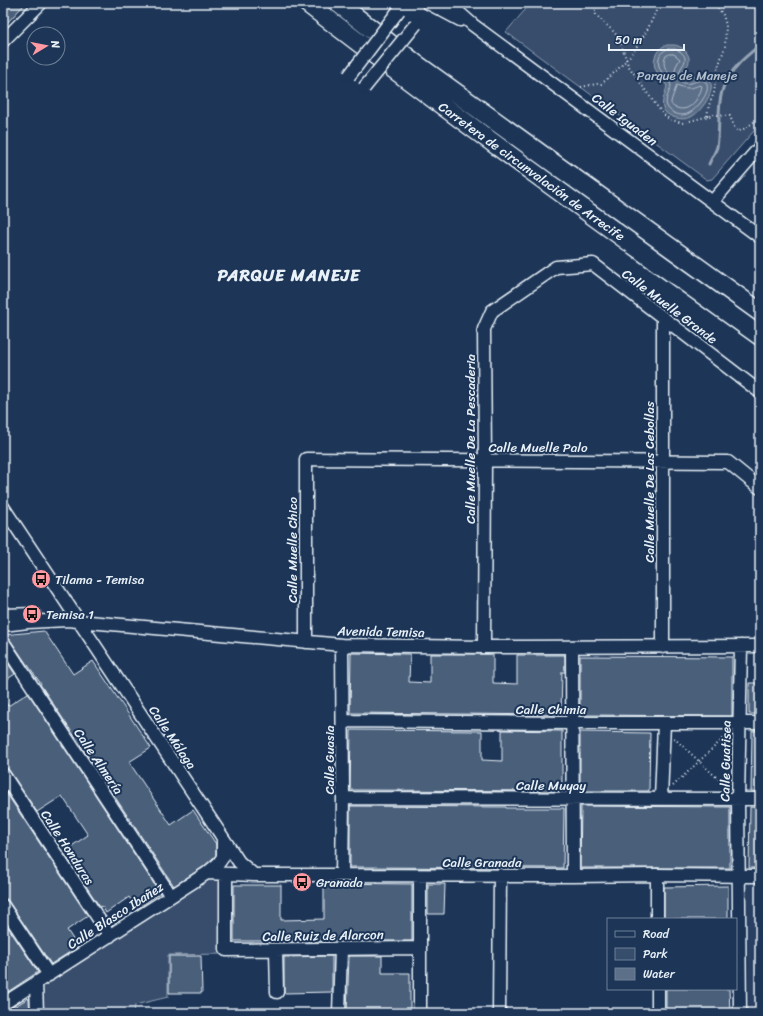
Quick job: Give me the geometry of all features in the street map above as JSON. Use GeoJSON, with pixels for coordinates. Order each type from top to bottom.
{"type":"FeatureCollection","features":[{"type":"Feature","properties":{"kind":"highway","name":"Carretera de circunvalación de Arrecife"},"geometry":{"type":"LineString","coordinates":[[306,3],[399,74],[760,336]]}},
{"type":"Feature","properties":{"kind":"highway","name":"Carretera de circunvalación de Arrecife"},"geometry":{"type":"LineString","coordinates":[[338,3],[416,64],[760,312]]}},
{"type":"Feature","properties":{"kind":"street"},"geometry":{"type":"LineString","coordinates":[[3,41],[41,3]]}},
{"type":"Feature","properties":{"kind":"street","name":"Calle Iguaden"},"geometry":{"type":"LineString","coordinates":[[428,3],[462,21],[473,25]]}},
{"type":"Feature","properties":{"kind":"street","name":"Calle Iguaden"},"geometry":{"type":"LineString","coordinates":[[450,3],[473,25],[760,237]]}},
{"type":"Feature","properties":{"kind":"street"},"geometry":{"type":"LineString","coordinates":[[348,76],[399,10]]}},
{"type":"Feature","properties":{"kind":"street"},"geometry":{"type":"LineString","coordinates":[[364,88],[416,24]]}},
{"type":"Feature","properties":{"kind":"street"},"geometry":{"type":"LineString","coordinates":[[713,201],[760,147]]}},
{"type":"Feature","properties":{"kind":"street","name":"Calle Muelle Grande"},"geometry":{"type":"LineString","coordinates":[[556,267],[593,264],[760,392]]}},
{"type":"Feature","properties":{"kind":"street","name":"Calle Muelle De La Pescaderia"},"geometry":{"type":"LineString","coordinates":[[484,647],[484,329],[492,311],[556,267]]}},
{"type":"Feature","properties":{"kind":"street","name":"Calle Muelle De Las Cebollas"},"geometry":{"type":"LineString","coordinates":[[663,318],[663,647]]}},
{"type":"Feature","properties":{"kind":"street","name":"Calle Muelle Palo"},"geometry":{"type":"LineString","coordinates":[[306,459],[728,462],[760,488]]}},
{"type":"Feature","properties":{"kind":"street","name":"Calle Muelle Chico"},"geometry":{"type":"LineString","coordinates":[[306,459],[306,642]]}},
{"type":"Feature","properties":{"kind":"street","name":"Calle Málaga"},"geometry":{"type":"LineString","coordinates":[[3,507],[239,862],[254,875]]}},
{"type":"Feature","properties":{"kind":"street","name":"Avenida Temisa"},"geometry":{"type":"LineString","coordinates":[[3,615],[76,617],[342,645],[484,647],[760,646]]}},
{"type":"Feature","properties":{"kind":"street","name":"Avenida Temisa"},"geometry":{"type":"LineString","coordinates":[[3,625],[67,620],[76,617]]}},
{"type":"Feature","properties":{"kind":"street","name":"Calle Almería"},"geometry":{"type":"LineString","coordinates":[[3,642],[171,896]]}},
{"type":"Feature","properties":{"kind":"street","name":"Calle Guasia"},"geometry":{"type":"LineString","coordinates":[[342,645],[342,875]]}},
{"type":"Feature","properties":{"kind":"street","name":"Calle Guatisea"},"geometry":{"type":"LineString","coordinates":[[740,1013],[739,876],[735,795],[736,726],[741,646]]}},
{"type":"Feature","properties":{"kind":"street"},"geometry":{"type":"LineString","coordinates":[[572,647],[573,876]]}},
{"type":"Feature","properties":{"kind":"street","name":"Calle Chimia"},"geometry":{"type":"LineString","coordinates":[[343,721],[664,723],[736,726],[760,723]]}},
{"type":"Feature","properties":{"kind":"street"},"geometry":{"type":"LineString","coordinates":[[661,795],[664,723]]}},
{"type":"Feature","properties":{"kind":"street","name":"Calle Honduras"},"geometry":{"type":"LineString","coordinates":[[3,774],[110,936]]}},
{"type":"Feature","properties":{"kind":"street","name":"Calle Muyay"},"geometry":{"type":"LineString","coordinates":[[343,798],[572,799],[661,795],[735,795],[760,799]]}},
{"type":"Feature","properties":{"kind":"street","name":"Calle Blasco Ibañez"},"geometry":{"type":"LineString","coordinates":[[3,1004],[207,873],[218,864],[223,857],[223,838]]}},
{"type":"Feature","properties":{"kind":"street","name":"Calle Granada"},"geometry":{"type":"LineString","coordinates":[[207,873],[254,875],[420,876],[760,876]]}},
{"type":"Feature","properties":{"kind":"street","name":"Calle Ruiz de Alarcon"},"geometry":{"type":"LineString","coordinates":[[226,874],[226,950],[420,948]]}},
{"type":"Feature","properties":{"kind":"street"},"geometry":{"type":"LineString","coordinates":[[499,1013],[500,875]]}},
{"type":"Feature","properties":{"kind":"street"},"geometry":{"type":"LineString","coordinates":[[657,875],[657,918]]}},
{"type":"Feature","properties":{"kind":"street"},"geometry":{"type":"LineString","coordinates":[[420,876],[420,1013]]}},
{"type":"Feature","properties":{"kind":"street"},"geometry":{"type":"LineString","coordinates":[[3,906],[49,975]]}},
{"type":"Feature","properties":{"kind":"street"},"geometry":{"type":"LineString","coordinates":[[339,1013],[341,949]]}},
{"type":"Feature","properties":{"kind":"street"},"geometry":{"type":"LineString","coordinates":[[276,950],[277,992]]}},
{"type":"Feature","properties":{"kind":"street"},"geometry":{"type":"LineString","coordinates":[[36,983],[37,1013]]}},
{"type":"Feature","properties":{"kind":"street"},"geometry":{"type":"LineString","coordinates":[[658,990],[658,1013]]}},
{"type":"Feature","properties":{"kind":"path"},"geometry":{"type":"LineString","coordinates":[[599,3],[595,10],[596,15],[619,38],[628,65],[662,113],[669,119],[682,123],[713,115],[730,116],[735,129],[739,131],[746,128],[760,117]]}},
{"type":"Feature","properties":{"kind":"path"},"geometry":{"type":"LineString","coordinates":[[581,87],[601,84],[626,60],[645,35],[659,3]]}},
{"type":"Feature","properties":{"kind":"path"},"geometry":{"type":"LineString","coordinates":[[707,116],[709,105],[714,93],[717,70],[725,47],[726,25],[723,15],[715,3]]}},
{"type":"Feature","properties":{"kind":"path"},"geometry":{"type":"LineString","coordinates":[[661,795],[736,726]]}},
{"type":"Feature","properties":{"kind":"path"},"geometry":{"type":"LineString","coordinates":[[671,735],[735,795]]}},
{"type":"Feature","properties":{"kind":"shaded area"},"geometry":{"type":"Polygon","coordinates":[[[747,882],[760,882],[760,1013],[749,1013],[747,882]]]}},
{"type":"Feature","properties":{"kind":"green space","name":"Parque de Maneje"},"geometry":{"type":"Polygon","coordinates":[[[531,3],[760,3],[760,124],[712,179],[707,180],[506,32],[531,3]]]}},
{"type":"Feature","properties":{"kind":"green space"},"geometry":{"type":"Polygon","coordinates":[[[212,878],[223,878],[223,954],[168,955],[168,997],[135,1005],[134,1013],[41,1013],[41,988],[212,878]]]}},
{"type":"Feature","properties":{"kind":"water"},"geometry":{"type":"Polygon","coordinates":[[[667,45],[677,45],[687,53],[689,62],[683,74],[685,79],[703,76],[709,79],[711,84],[709,97],[700,109],[689,118],[682,119],[673,117],[664,111],[663,108],[662,104],[667,86],[655,69],[654,63],[655,56],[659,50],[667,45]]]}},
{"type":"Feature","properties":{"kind":"building"},"geometry":{"type":"Polygon","coordinates":[[[3,3],[26,3],[3,27],[3,3]]]}},
{"type":"Feature","properties":{"kind":"building"},"geometry":{"type":"Polygon","coordinates":[[[44,631],[73,674],[93,661],[151,748],[129,762],[171,825],[193,810],[216,844],[216,855],[212,859],[203,867],[174,886],[41,684],[9,638],[3,635],[44,631]]]}},
{"type":"Feature","properties":{"kind":"building"},"geometry":{"type":"Polygon","coordinates":[[[351,653],[410,654],[409,682],[430,683],[430,654],[493,654],[493,683],[517,684],[517,655],[564,655],[565,672],[562,672],[561,715],[350,713],[351,653]]]}},
{"type":"Feature","properties":{"kind":"building"},"geometry":{"type":"Polygon","coordinates":[[[3,656],[15,674],[3,682],[3,656]]]}},
{"type":"Feature","properties":{"kind":"building"},"geometry":{"type":"Polygon","coordinates":[[[580,656],[732,657],[732,716],[580,715],[580,656]]]}},
{"type":"Feature","properties":{"kind":"building"},"geometry":{"type":"Polygon","coordinates":[[[749,683],[760,683],[760,714],[749,714],[749,683]]]}},
{"type":"Feature","properties":{"kind":"building"},"geometry":{"type":"Polygon","coordinates":[[[28,693],[160,893],[137,909],[129,897],[106,913],[102,906],[100,907],[63,852],[88,835],[62,796],[37,812],[9,770],[3,767],[3,698],[8,706],[28,693]]]}},
{"type":"Feature","properties":{"kind":"building"},"geometry":{"type":"Polygon","coordinates":[[[351,730],[482,731],[482,760],[502,761],[502,730],[562,731],[562,791],[350,790],[351,730]]]}},
{"type":"Feature","properties":{"kind":"building"},"geometry":{"type":"Polygon","coordinates":[[[752,731],[760,731],[760,792],[751,791],[752,731]]]}},
{"type":"Feature","properties":{"kind":"building"},"geometry":{"type":"Polygon","coordinates":[[[580,732],[650,733],[649,791],[580,791],[580,732]]]}},
{"type":"Feature","properties":{"kind":"building"},"geometry":{"type":"Polygon","coordinates":[[[3,788],[88,916],[67,930],[78,947],[51,964],[7,899],[3,899],[3,788]]]}},
{"type":"Feature","properties":{"kind":"building"},"geometry":{"type":"Polygon","coordinates":[[[350,806],[564,808],[563,868],[350,867],[350,806]]]}},
{"type":"Feature","properties":{"kind":"building"},"geometry":{"type":"Polygon","coordinates":[[[581,806],[730,807],[730,868],[580,868],[581,806]]]}},
{"type":"Feature","properties":{"kind":"building"},"geometry":{"type":"Polygon","coordinates":[[[750,807],[760,808],[760,868],[749,868],[750,807]]]}},
{"type":"Feature","properties":{"kind":"building"},"geometry":{"type":"Polygon","coordinates":[[[324,883],[412,884],[412,941],[234,941],[234,885],[281,885],[281,920],[324,919],[324,883]]]}},
{"type":"Feature","properties":{"kind":"building"},"geometry":{"type":"Polygon","coordinates":[[[428,884],[445,884],[444,914],[428,914],[428,884]]]}},
{"type":"Feature","properties":{"kind":"building"},"geometry":{"type":"Polygon","coordinates":[[[728,886],[728,918],[664,918],[664,887],[728,886]]]}},
{"type":"Feature","properties":{"kind":"building"},"geometry":{"type":"Polygon","coordinates":[[[3,920],[38,972],[3,995],[3,920]]]}},
{"type":"Feature","properties":{"kind":"building"},"geometry":{"type":"Polygon","coordinates":[[[169,956],[201,956],[202,993],[169,993],[169,956]]]}},
{"type":"Feature","properties":{"kind":"building"},"geometry":{"type":"Polygon","coordinates":[[[332,956],[332,992],[284,993],[284,957],[332,956]]]}},
{"type":"Feature","properties":{"kind":"building"},"geometry":{"type":"Polygon","coordinates":[[[349,956],[382,956],[382,973],[410,973],[410,1013],[347,1013],[349,956]]]}},
{"type":"Feature","properties":{"kind":"building"},"geometry":{"type":"Polygon","coordinates":[[[666,990],[729,990],[730,1013],[666,1013],[666,990]]]}},
{"type":"Feature","properties":{"kind":"building"},"geometry":{"type":"Polygon","coordinates":[[[28,998],[30,1013],[5,1013],[28,998]]]}},
{"type":"Feature","properties":{"kind":"waterway"},"geometry":{"type":"LineString","coordinates":[[709,164],[717,147],[721,94],[724,86],[738,64],[760,45]]}},
{"type":"Feature","properties":{"kind":"place","name":"Tilama - Temisa"},"geometry":{"type":"Point","coordinates":[41,579]}},
{"type":"Feature","properties":{"kind":"place","name":"Temisa 1"},"geometry":{"type":"Point","coordinates":[32,614]}},
{"type":"Feature","properties":{"kind":"place","name":"Granada"},"geometry":{"type":"Point","coordinates":[302,882]}},
{"type":"Feature","properties":{"kind":"district","name":"PARQUE MANEJE"},"geometry":{"type":"Point","coordinates":[289,275]}}]}
